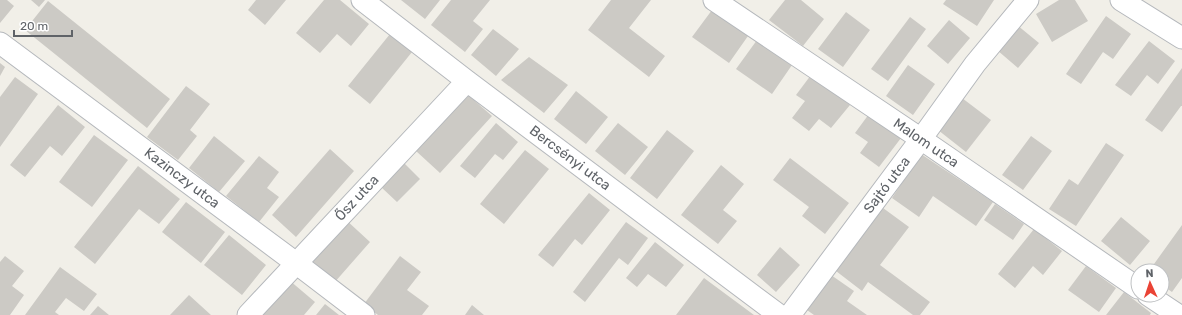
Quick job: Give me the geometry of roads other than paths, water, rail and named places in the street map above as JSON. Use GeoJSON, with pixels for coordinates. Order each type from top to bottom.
{"type":"FeatureCollection","features":[{"type":"Feature","properties":{"kind":"street","name":"Bercsényi utca"},"geometry":{"type":"LineString","coordinates":[[362,0],[467,81],[779,315]]}},
{"type":"Feature","properties":{"kind":"street","name":"Malom utca"},"geometry":{"type":"LineString","coordinates":[[714,0],[921,139],[1130,283]]}},
{"type":"Feature","properties":{"kind":"street","name":"Sajtó utca"},"geometry":{"type":"LineString","coordinates":[[790,315],[975,64],[1028,0]]}},
{"type":"Feature","properties":{"kind":"street"},"geometry":{"type":"LineString","coordinates":[[1121,0],[1182,38]]}},
{"type":"Feature","properties":{"kind":"street","name":"Kazinczy utca"},"geometry":{"type":"LineString","coordinates":[[0,43],[364,315]]}},
{"type":"Feature","properties":{"kind":"street","name":"Ősz utca"},"geometry":{"type":"LineString","coordinates":[[248,315],[467,81]]}},
{"type":"Feature","properties":{"kind":"street"},"geometry":{"type":"LineString","coordinates":[[1160,303],[1178,315]]}}]}
